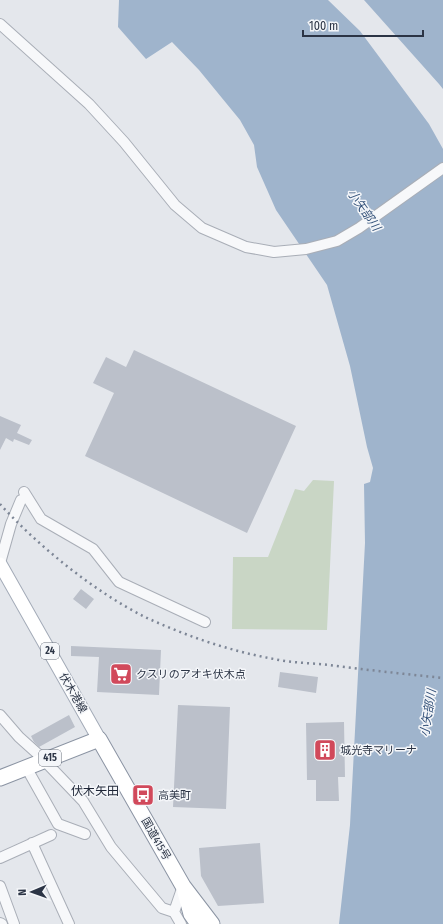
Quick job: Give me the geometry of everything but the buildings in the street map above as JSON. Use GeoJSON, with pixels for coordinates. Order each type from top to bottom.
{"type":"FeatureCollection","features":[{"type":"Feature","properties":{"kind":"highway","name":"415"},"geometry":{"type":"LineString","coordinates":[[0,778],[99,739]]}},
{"type":"Feature","properties":{"kind":"highway","name":"国道415号"},"geometry":{"type":"LineString","coordinates":[[99,739],[183,886],[212,924]]}},
{"type":"Feature","properties":{"kind":"highway","name":"国道415号"},"geometry":{"type":"LineString","coordinates":[[183,886],[191,914],[198,924]]}},
{"type":"Feature","properties":{"kind":"main road","name":"伏木港線"},"geometry":{"type":"LineString","coordinates":[[0,563],[99,739]]}},
{"type":"Feature","properties":{"kind":"street"},"geometry":{"type":"LineString","coordinates":[[0,24],[89,104],[124,142],[175,205],[202,228],[246,247],[274,252],[306,249],[337,241],[359,228],[443,168]]}},
{"type":"Feature","properties":{"kind":"street"},"geometry":{"type":"LineString","coordinates":[[0,563],[11,524],[22,496],[41,519],[93,549],[119,582],[205,622]]}},
{"type":"Feature","properties":{"kind":"street"},"geometry":{"type":"LineString","coordinates":[[0,526],[11,524]]}},
{"type":"Feature","properties":{"kind":"street"},"geometry":{"type":"LineString","coordinates":[[0,715],[19,737],[44,760],[83,801],[111,847],[162,908],[174,912],[181,924]]}},
{"type":"Feature","properties":{"kind":"street"},"geometry":{"type":"LineString","coordinates":[[26,767],[58,824],[85,834]]}},
{"type":"Feature","properties":{"kind":"street"},"geometry":{"type":"LineString","coordinates":[[0,858],[51,835]]}},
{"type":"Feature","properties":{"kind":"street"},"geometry":{"type":"LineString","coordinates":[[32,843],[69,924]]}},
{"type":"Feature","properties":{"kind":"street"},"geometry":{"type":"LineString","coordinates":[[0,886],[14,924]]}},
{"type":"Feature","properties":{"kind":"street"},"geometry":{"type":"LineString","coordinates":[[174,912],[183,886]]}},
{"type":"Feature","properties":{"kind":"green space"},"geometry":{"type":"Polygon","coordinates":[[[313,480],[334,481],[327,630],[232,629],[233,557],[268,557],[295,489],[304,491],[313,480]]]}},
{"type":"Feature","properties":{"kind":"water","name":"小矢部川"},"geometry":{"type":"Polygon","coordinates":[[[119,0],[328,0],[360,31],[429,124],[443,149],[443,924],[339,924],[350,825],[365,543],[364,484],[370,482],[373,468],[367,447],[350,366],[327,285],[276,210],[257,167],[254,145],[240,120],[199,70],[172,42],[146,59],[118,27],[119,0]]]}},
{"type":"Feature","properties":{"kind":"water"},"geometry":{"type":"Polygon","coordinates":[[[364,0],[443,0],[443,89],[439,84],[364,0]]]}},
{"type":"Feature","properties":{"kind":"railway"},"geometry":{"type":"LineString","coordinates":[[0,504],[49,552],[87,581],[126,607],[176,630],[208,642],[258,656],[295,662],[443,678]]}},
{"type":"Feature","properties":{"kind":"place","name":"クスリのアオキ伏木点"},"geometry":{"type":"Point","coordinates":[121,674]}},
{"type":"Feature","properties":{"kind":"place","name":"城光寺マリーナ"},"geometry":{"type":"Point","coordinates":[325,750]}},
{"type":"Feature","properties":{"kind":"place","name":"高美町"},"geometry":{"type":"Point","coordinates":[143,795]}},
{"type":"Feature","properties":{"kind":"district","name":"伏木矢田"},"geometry":{"type":"Point","coordinates":[95,791]}}]}
